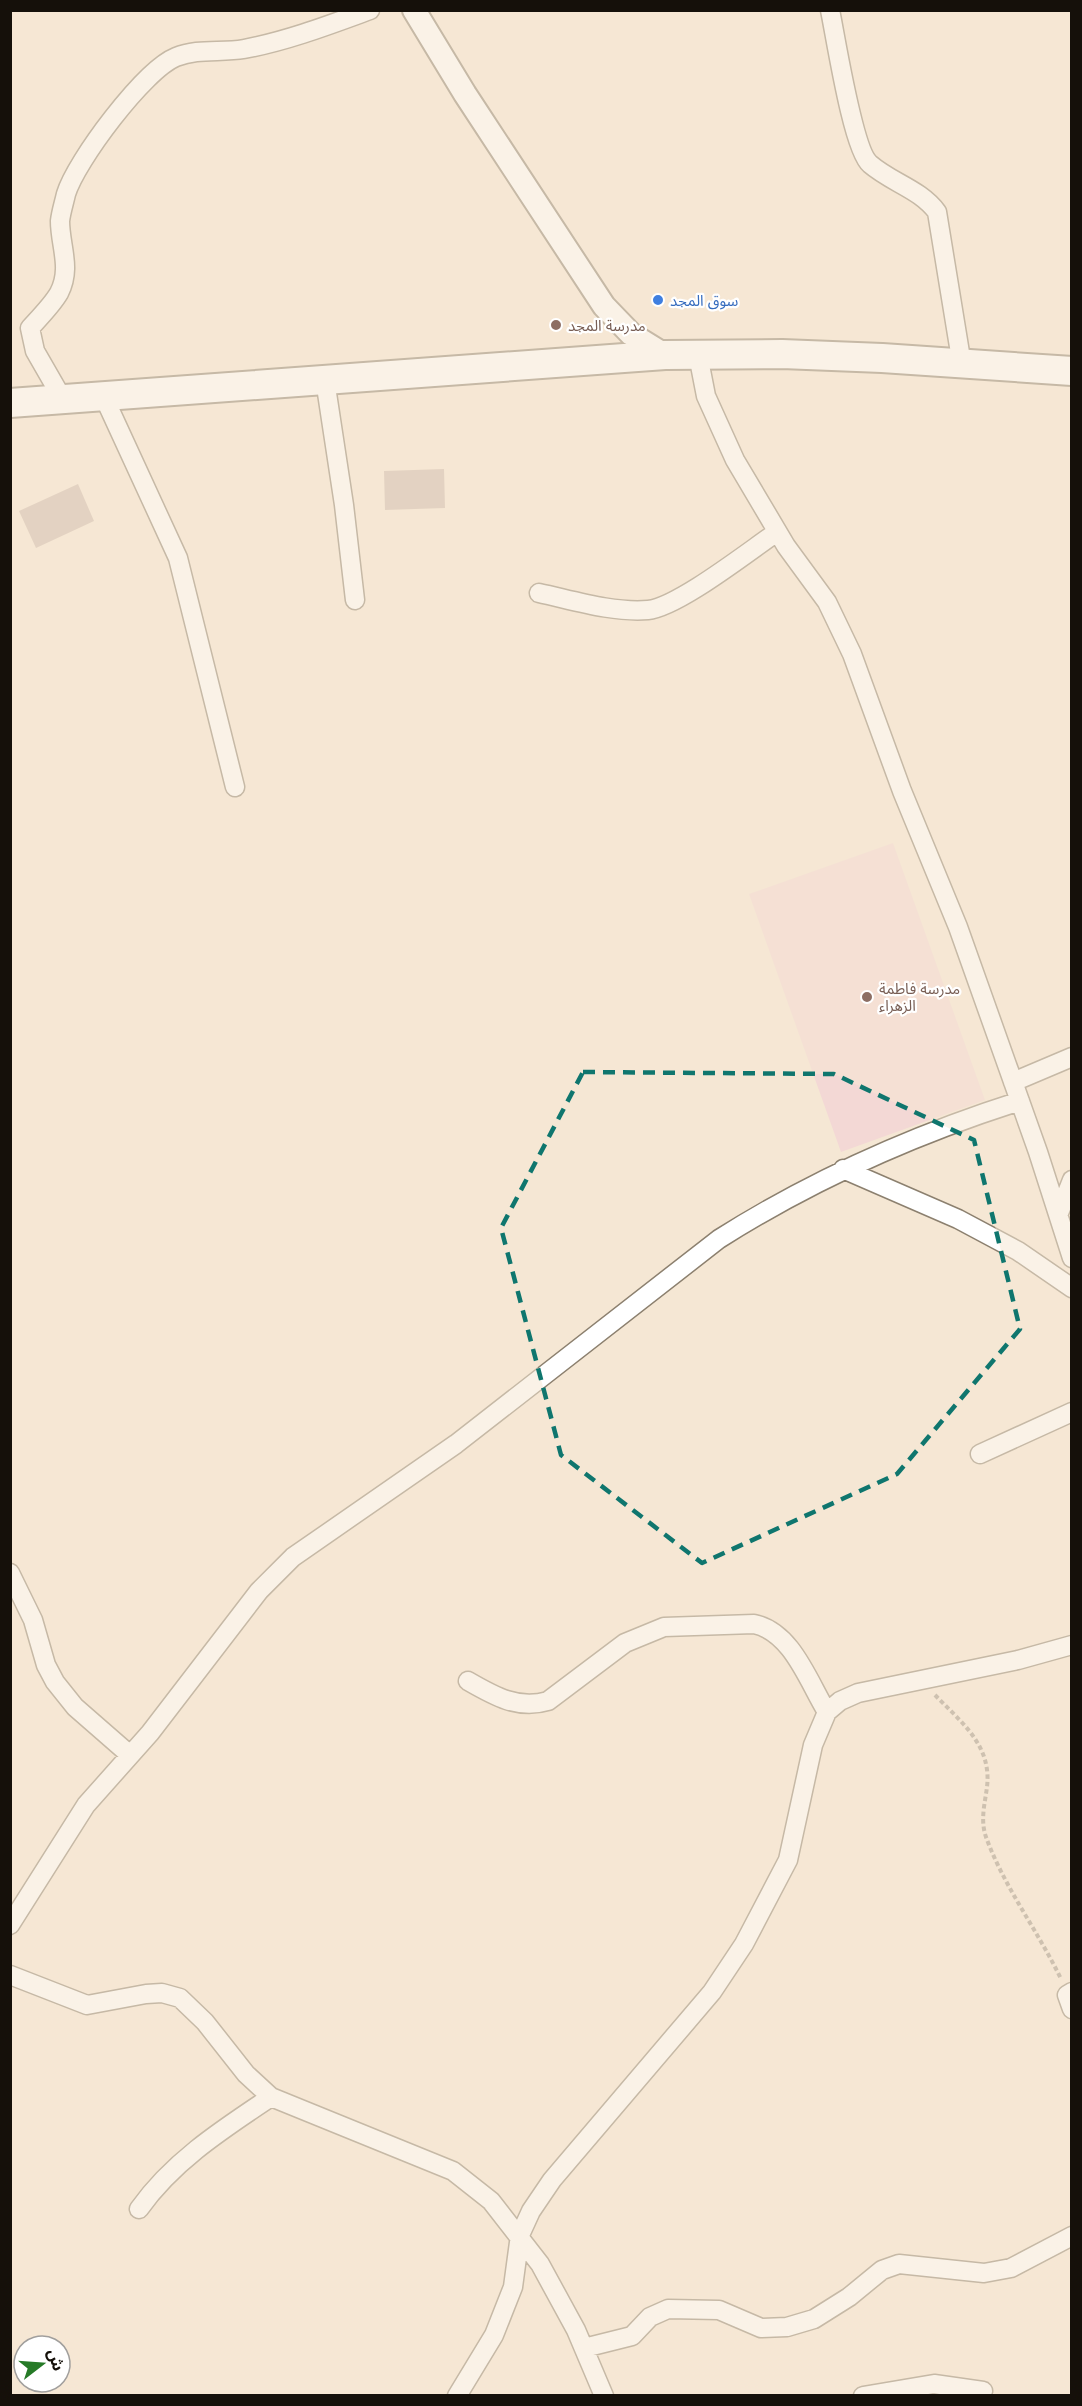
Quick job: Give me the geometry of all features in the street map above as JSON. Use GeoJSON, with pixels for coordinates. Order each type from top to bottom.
{"type":"FeatureCollection","features":[{"type":"Feature","properties":{"kind":"main road"},"geometry":{"type":"LineString","coordinates":[[10,403],[664,355],[848,356],[1071,372]]}},
{"type":"Feature","properties":{"kind":"street"},"geometry":{"type":"LineString","coordinates":[[62,398],[35,351],[30,328],[58,295],[63,285],[67,261],[60,222],[69,185],[79,164],[111,122],[154,73],[173,58],[209,50],[241,50],[283,41],[370,10]]}},
{"type":"Feature","properties":{"kind":"street"},"geometry":{"type":"LineString","coordinates":[[414,10],[465,94],[604,306],[621,326],[664,355]]}},
{"type":"Feature","properties":{"kind":"street"},"geometry":{"type":"LineString","coordinates":[[830,10],[864,157],[888,177],[928,200],[937,212],[962,365]]}},
{"type":"Feature","properties":{"kind":"street"},"geometry":{"type":"LineString","coordinates":[[698,355],[706,396],[735,460],[777,532],[827,602],[852,654],[902,791],[937,872],[1059,1213],[1071,1257]]}},
{"type":"Feature","properties":{"kind":"street"},"geometry":{"type":"LineString","coordinates":[[326,380],[345,505],[355,600]]}},
{"type":"Feature","properties":{"kind":"street"},"geometry":{"type":"LineString","coordinates":[[103,395],[178,558],[235,787]]}},
{"type":"Feature","properties":{"kind":"street"},"geometry":{"type":"LineString","coordinates":[[538,593],[639,610],[661,607],[680,597],[777,532]]}},
{"type":"Feature","properties":{"kind":"street"},"geometry":{"type":"LineString","coordinates":[[1013,1082],[1071,1057]]}},
{"type":"Feature","properties":{"kind":"street"},"geometry":{"type":"LineString","coordinates":[[10,1925],[86,1805],[130,1755],[259,1591],[293,1557],[456,1444],[719,1239],[764,1210],[843,1169],[924,1134],[1020,1101]]}},
{"type":"Feature","properties":{"kind":"street"},"geometry":{"type":"LineString","coordinates":[[843,1169],[987,1234],[1071,1288]]}},
{"type":"Feature","properties":{"kind":"street"},"geometry":{"type":"LineString","coordinates":[[1059,1213],[1071,1180]]}},
{"type":"Feature","properties":{"kind":"street"},"geometry":{"type":"LineString","coordinates":[[980,1454],[1071,1412]]}},
{"type":"Feature","properties":{"kind":"street"},"geometry":{"type":"LineString","coordinates":[[10,1573],[33,1620],[46,1665],[55,1682],[75,1707],[130,1755]]}},
{"type":"Feature","properties":{"kind":"street"},"geometry":{"type":"LineString","coordinates":[[468,1681],[514,1703],[534,1705],[548,1701],[625,1643],[664,1627],[754,1624],[769,1627],[783,1638],[827,1712]]}},
{"type":"Feature","properties":{"kind":"street"},"geometry":{"type":"LineString","coordinates":[[457,2396],[494,2335],[513,2287],[520,2235],[531,2211],[552,2180],[712,1992],[758,1920],[788,1860],[813,1745],[827,1712],[840,1701],[858,1693],[1018,1660],[1071,1645]]}},
{"type":"Feature","properties":{"kind":"street"},"geometry":{"type":"LineString","coordinates":[[10,1975],[87,2005],[146,1994],[162,1993],[180,1998],[205,2022],[246,2074],[271,2097],[453,2171],[491,2201],[520,2235],[540,2264],[584,2348],[604,2396]]}},
{"type":"Feature","properties":{"kind":"street"},"geometry":{"type":"LineString","coordinates":[[139,2209],[171,2170],[271,2097]]}},
{"type":"Feature","properties":{"kind":"street"},"geometry":{"type":"LineString","coordinates":[[584,2348],[632,2336],[650,2317],[668,2309],[719,2310],[761,2328],[787,2327],[814,2319],[849,2297],[882,2270],[899,2264],[984,2273],[1011,2268],[1071,2235]]}},
{"type":"Feature","properties":{"kind":"street"},"geometry":{"type":"LineString","coordinates":[[863,2396],[934,2384],[983,2391]]}},
{"type":"Feature","properties":{"kind":"path"},"geometry":{"type":"LineString","coordinates":[[919,1680],[972,1733],[984,1752],[988,1775],[983,1818],[985,1834],[1020,1905],[1051,1958],[1070,1999]]}},
{"type":"Feature","properties":{"kind":"highlighted area"},"geometry":{"type":"Polygon","coordinates":[[[583,1072],[834,1074],[974,1140],[1020,1329],[897,1474],[702,1563],[561,1455],[501,1228],[583,1072]]]}},
{"type":"Feature","properties":{"kind":"shaded area","name":"مدرسة فاطمة الزهراء"},"geometry":{"type":"Polygon","coordinates":[[[893,843],[985,1100],[841,1152],[749,894],[893,843]]]}},
{"type":"Feature","properties":{"kind":"building"},"geometry":{"type":"Polygon","coordinates":[[[444,469],[445,508],[385,510],[384,471],[444,469]]]}},
{"type":"Feature","properties":{"kind":"building"},"geometry":{"type":"Polygon","coordinates":[[[78,484],[94,521],[36,548],[19,511],[78,484]]]}},
{"type":"Feature","properties":{"kind":"place","name":"سوق المجد"},"geometry":{"type":"Point","coordinates":[658,300]}},
{"type":"Feature","properties":{"kind":"place","name":"مدرسة المجد"},"geometry":{"type":"Point","coordinates":[556,325]}},
{"type":"Feature","properties":{"kind":"place","name":"مدرسة فاطمة الزهراء"},"geometry":{"type":"Point","coordinates":[867,997]}}]}
